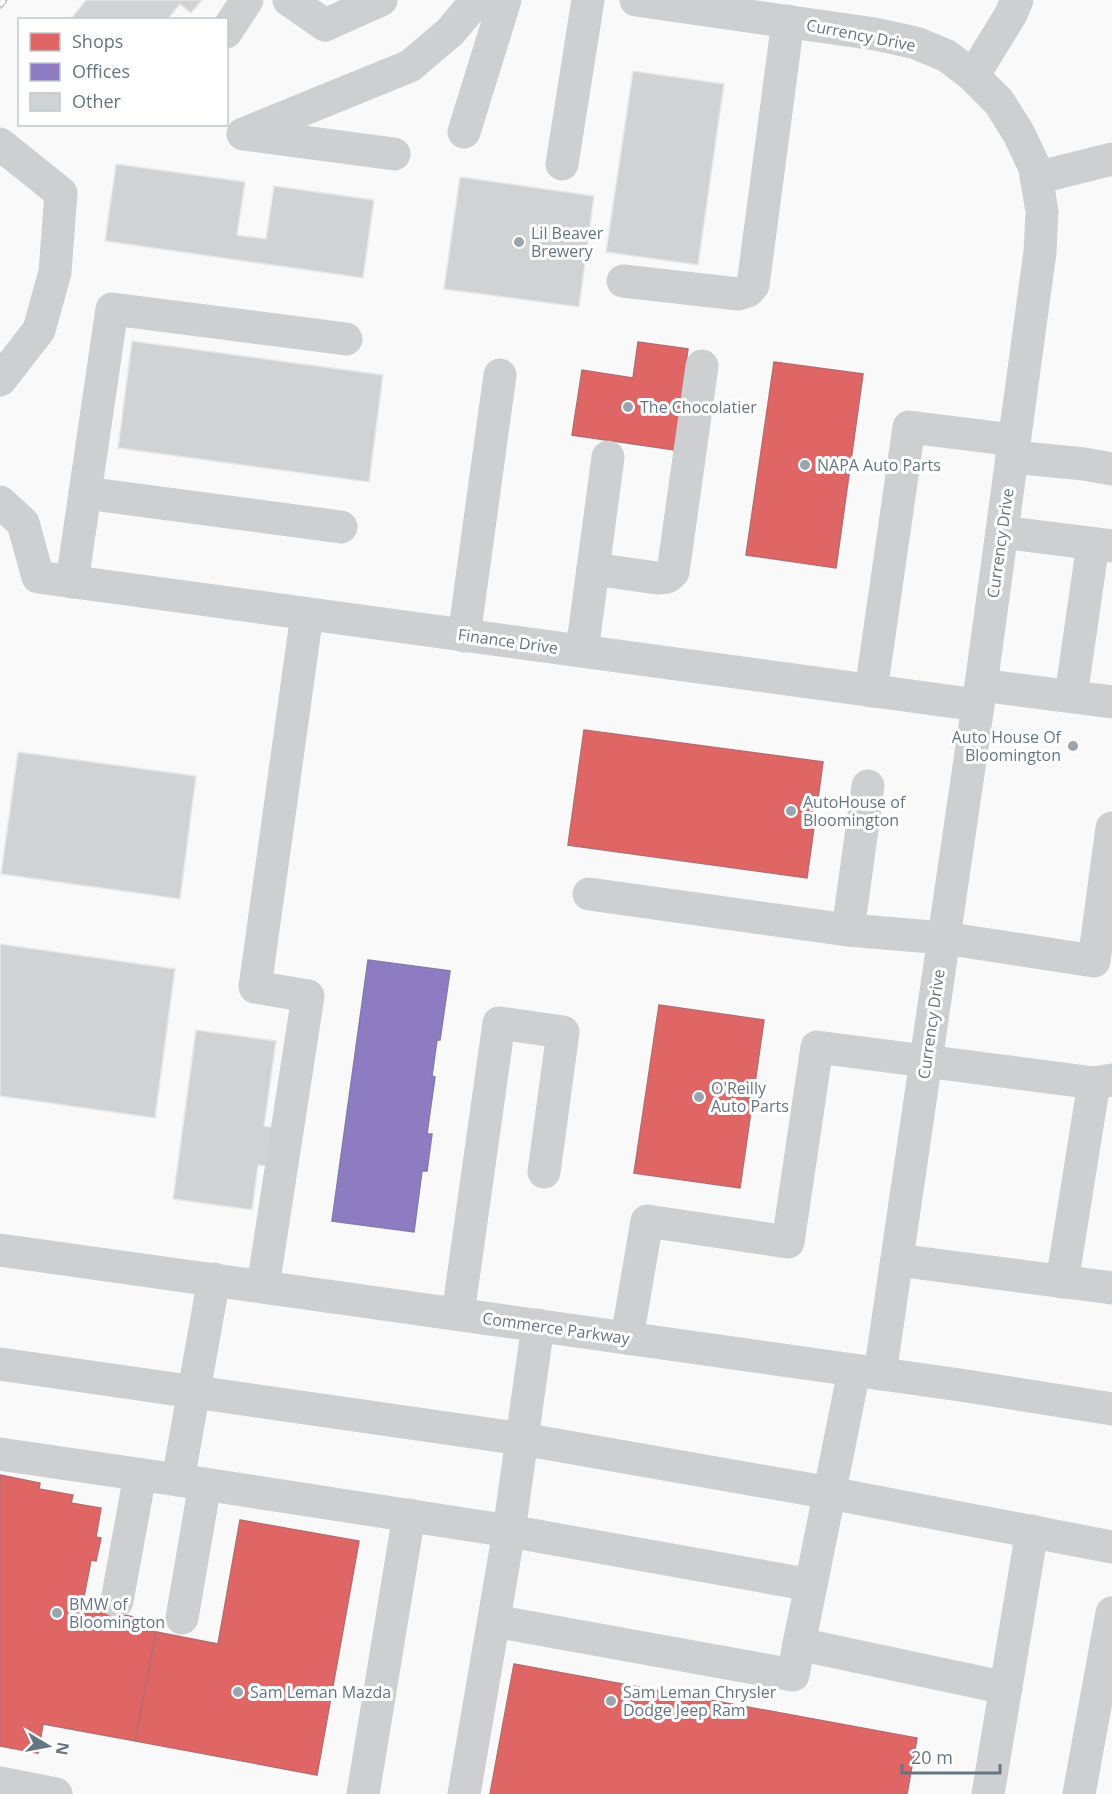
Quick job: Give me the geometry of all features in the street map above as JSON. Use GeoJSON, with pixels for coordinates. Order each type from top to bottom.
{"type":"FeatureCollection","features":[{"type":"Feature","properties":{"kind":"street"},"geometry":{"type":"LineString","coordinates":[[228,29],[247,0]]}},
{"type":"Feature","properties":{"kind":"street"},"geometry":{"type":"LineString","coordinates":[[289,0],[325,25],[381,0]]}},
{"type":"Feature","properties":{"kind":"street"},"geometry":{"type":"LineString","coordinates":[[394,154],[243,134],[410,66],[450,32],[477,0]]}},
{"type":"Feature","properties":{"kind":"street"},"geometry":{"type":"LineString","coordinates":[[464,132],[505,0]]}},
{"type":"Feature","properties":{"kind":"street"},"geometry":{"type":"LineString","coordinates":[[562,164],[588,0]]}},
{"type":"Feature","properties":{"kind":"street","name":"Currency Drive"},"geometry":{"type":"LineString","coordinates":[[494,1621],[793,1675],[830,1493],[867,1372],[897,1260],[979,695],[1040,252],[1042,212],[1035,168],[999,102],[973,76],[947,56],[916,43],[875,34],[636,0]]}},
{"type":"Feature","properties":{"kind":"street"},"geometry":{"type":"LineString","coordinates":[[973,76],[1011,14],[1017,0]]}},
{"type":"Feature","properties":{"kind":"street"},"geometry":{"type":"LineString","coordinates":[[622,281],[738,294],[748,291],[753,285],[788,21]]}},
{"type":"Feature","properties":{"kind":"street"},"geometry":{"type":"LineString","coordinates":[[0,144],[61,193],[55,272],[39,330],[0,380]]}},
{"type":"Feature","properties":{"kind":"street"},"geometry":{"type":"LineString","coordinates":[[1036,178],[1112,159]]}},
{"type":"Feature","properties":{"kind":"street"},"geometry":{"type":"LineString","coordinates":[[72,582],[112,309],[346,339]]}},
{"type":"Feature","properties":{"kind":"street"},"geometry":{"type":"LineString","coordinates":[[593,569],[657,578],[667,577],[674,572],[702,366]]}},
{"type":"Feature","properties":{"kind":"street"},"geometry":{"type":"LineString","coordinates":[[464,636],[500,375]]}},
{"type":"Feature","properties":{"kind":"street"},"geometry":{"type":"LineString","coordinates":[[871,691],[909,427],[1112,469]]}},
{"type":"Feature","properties":{"kind":"street"},"geometry":{"type":"LineString","coordinates":[[582,651],[608,457]]}},
{"type":"Feature","properties":{"kind":"street"},"geometry":{"type":"LineString","coordinates":[[85,493],[341,527]]}},
{"type":"Feature","properties":{"kind":"street","name":"Finance Drive"},"geometry":{"type":"LineString","coordinates":[[0,502],[23,523],[38,577],[871,691],[1071,696],[1112,702]]}},
{"type":"Feature","properties":{"kind":"street"},"geometry":{"type":"LineString","coordinates":[[1002,532],[1102,545],[1071,696]]}},
{"type":"Feature","properties":{"kind":"street"},"geometry":{"type":"LineString","coordinates":[[263,1287],[308,996],[255,987],[307,614]]}},
{"type":"Feature","properties":{"kind":"street"},"geometry":{"type":"LineString","coordinates":[[848,930],[868,786]]}},
{"type":"Feature","properties":{"kind":"street"},"geometry":{"type":"LineString","coordinates":[[589,894],[848,930],[944,938],[1103,962],[1112,828]]}},
{"type":"Feature","properties":{"kind":"street"},"geometry":{"type":"LineString","coordinates":[[458,1314],[499,1023],[563,1032],[544,1172]]}},
{"type":"Feature","properties":{"kind":"street"},"geometry":{"type":"LineString","coordinates":[[627,1338],[647,1221],[788,1242],[817,1047],[1103,1081],[1062,1282]]}},
{"type":"Feature","properties":{"kind":"street","name":"Commerce Parkway"},"geometry":{"type":"LineString","coordinates":[[0,1250],[867,1372],[1112,1409]]}},
{"type":"Feature","properties":{"kind":"street"},"geometry":{"type":"LineString","coordinates":[[897,1260],[1112,1288]]}},
{"type":"Feature","properties":{"kind":"street"},"geometry":{"type":"LineString","coordinates":[[182,1618],[192,1482],[194,1392],[213,1279]]}},
{"type":"Feature","properties":{"kind":"street"},"geometry":{"type":"LineString","coordinates":[[464,1794],[509,1531],[538,1325]]}},
{"type":"Feature","properties":{"kind":"street"},"geometry":{"type":"LineString","coordinates":[[0,1364],[522,1439],[830,1493],[1112,1547]]}},
{"type":"Feature","properties":{"kind":"street"},"geometry":{"type":"LineString","coordinates":[[0,1454],[509,1531],[811,1586]]}},
{"type":"Feature","properties":{"kind":"street"},"geometry":{"type":"LineString","coordinates":[[117,1601],[140,1475]]}},
{"type":"Feature","properties":{"kind":"street"},"geometry":{"type":"LineString","coordinates":[[363,1794],[409,1515]]}},
{"type":"Feature","properties":{"kind":"street"},"geometry":{"type":"LineString","coordinates":[[988,1794],[1032,1531]]}},
{"type":"Feature","properties":{"kind":"street"},"geometry":{"type":"LineString","coordinates":[[1079,1794],[1112,1613]]}},
{"type":"Feature","properties":{"kind":"street"},"geometry":{"type":"LineString","coordinates":[[799,1644],[1006,1688]]}},
{"type":"Feature","properties":{"kind":"street"},"geometry":{"type":"LineString","coordinates":[[0,1783],[56,1794]]}},
{"type":"Feature","properties":{"kind":"building: Shops","name":"The Chocolatier"},"geometry":{"type":"Polygon","coordinates":[[[638,342],[688,349],[674,450],[572,435],[582,370],[633,378],[638,342]]]}},
{"type":"Feature","properties":{"kind":"building: Shops","name":"NAPA Auto Parts"},"geometry":{"type":"Polygon","coordinates":[[[774,362],[863,374],[836,568],[746,555],[774,362]]]}},
{"type":"Feature","properties":{"kind":"building: Shops"},"geometry":{"type":"Polygon","coordinates":[[[584,730],[823,762],[807,878],[568,845],[584,730]]]}},
{"type":"Feature","properties":{"kind":"building: Shops","name":"O'Reilly Auto Parts"},"geometry":{"type":"Polygon","coordinates":[[[659,1005],[764,1020],[740,1188],[634,1173],[659,1005]]]}},
{"type":"Feature","properties":{"kind":"building: Shops","name":"BMW of Bloomington"},"geometry":{"type":"Polygon","coordinates":[[[0,1475],[40,1483],[39,1489],[73,1495],[71,1503],[101,1508],[96,1537],[101,1538],[96,1561],[91,1560],[82,1607],[145,1619],[143,1630],[156,1632],[135,1741],[43,1724],[38,1753],[0,1746],[0,1475]]]}},
{"type":"Feature","properties":{"kind":"building: Shops","name":"Sam Leman Mazda"},"geometry":{"type":"Polygon","coordinates":[[[240,1520],[359,1541],[317,1775],[135,1741],[156,1632],[218,1644],[240,1520]]]}},
{"type":"Feature","properties":{"kind":"building: Shops","name":"Sam Leman Chrysler Dodge Jeep Ram"},"geometry":{"type":"Polygon","coordinates":[[[514,1664],[917,1738],[907,1794],[490,1794],[514,1664]]]}},
{"type":"Feature","properties":{"kind":"building: Offices"},"geometry":{"type":"Polygon","coordinates":[[[368,960],[450,971],[440,1040],[437,1040],[432,1076],[435,1077],[427,1134],[432,1134],[427,1171],[422,1171],[414,1232],[332,1221],[368,960]]]}},
{"type":"Feature","properties":{"kind":"building: Other"},"geometry":{"type":"Polygon","coordinates":[[[86,0],[202,0],[191,13],[180,4],[169,18],[72,18],[86,0]]]}},
{"type":"Feature","properties":{"kind":"building: Other"},"geometry":{"type":"Polygon","coordinates":[[[633,71],[724,84],[698,265],[606,252],[633,71]]]}},
{"type":"Feature","properties":{"kind":"building: Other"},"geometry":{"type":"Polygon","coordinates":[[[116,164],[245,182],[237,235],[266,239],[274,186],[374,200],[363,278],[105,241],[116,164]]]}},
{"type":"Feature","properties":{"kind":"building: Other","name":"Lil Beaver Brewery"},"geometry":{"type":"Polygon","coordinates":[[[460,177],[594,196],[579,307],[444,289],[460,177]]]}},
{"type":"Feature","properties":{"kind":"building: Other"},"geometry":{"type":"Polygon","coordinates":[[[132,341],[383,375],[369,482],[118,448],[132,341]]]}},
{"type":"Feature","properties":{"kind":"building: Other"},"geometry":{"type":"Polygon","coordinates":[[[18,752],[196,776],[180,899],[1,874],[18,752]]]}},
{"type":"Feature","properties":{"kind":"building: Other"},"geometry":{"type":"Polygon","coordinates":[[[0,944],[175,969],[155,1118],[0,1096],[0,944]]]}},
{"type":"Feature","properties":{"kind":"building: Other"},"geometry":{"type":"Polygon","coordinates":[[[196,1030],[276,1041],[264,1126],[276,1128],[271,1166],[258,1165],[252,1210],[173,1199],[196,1030]]]}},
{"type":"Feature","properties":{"kind":"railway"},"geometry":{"type":"LineString","coordinates":[[0,5],[4,0]]}},
{"type":"Feature","properties":{"kind":"place","name":"Lil Beaver Brewery"},"geometry":{"type":"Point","coordinates":[519,242]}},
{"type":"Feature","properties":{"kind":"place","name":"The Chocolatier"},"geometry":{"type":"Point","coordinates":[628,407]}},
{"type":"Feature","properties":{"kind":"place","name":"NAPA Auto Parts"},"geometry":{"type":"Point","coordinates":[805,465]}},
{"type":"Feature","properties":{"kind":"place","name":"Auto House Of Bloomington"},"geometry":{"type":"Point","coordinates":[1073,746]}},
{"type":"Feature","properties":{"kind":"place","name":"AutoHouse of Bloomington"},"geometry":{"type":"Point","coordinates":[791,811]}},
{"type":"Feature","properties":{"kind":"place","name":"O'Reilly Auto Parts"},"geometry":{"type":"Point","coordinates":[699,1097]}},
{"type":"Feature","properties":{"kind":"place","name":"BMW of Bloomington"},"geometry":{"type":"Point","coordinates":[57,1613]}},
{"type":"Feature","properties":{"kind":"place","name":"Sam Leman Mazda"},"geometry":{"type":"Point","coordinates":[238,1692]}},
{"type":"Feature","properties":{"kind":"place","name":"Sam Leman Chrysler Dodge Jeep Ram"},"geometry":{"type":"Point","coordinates":[611,1701]}}]}
